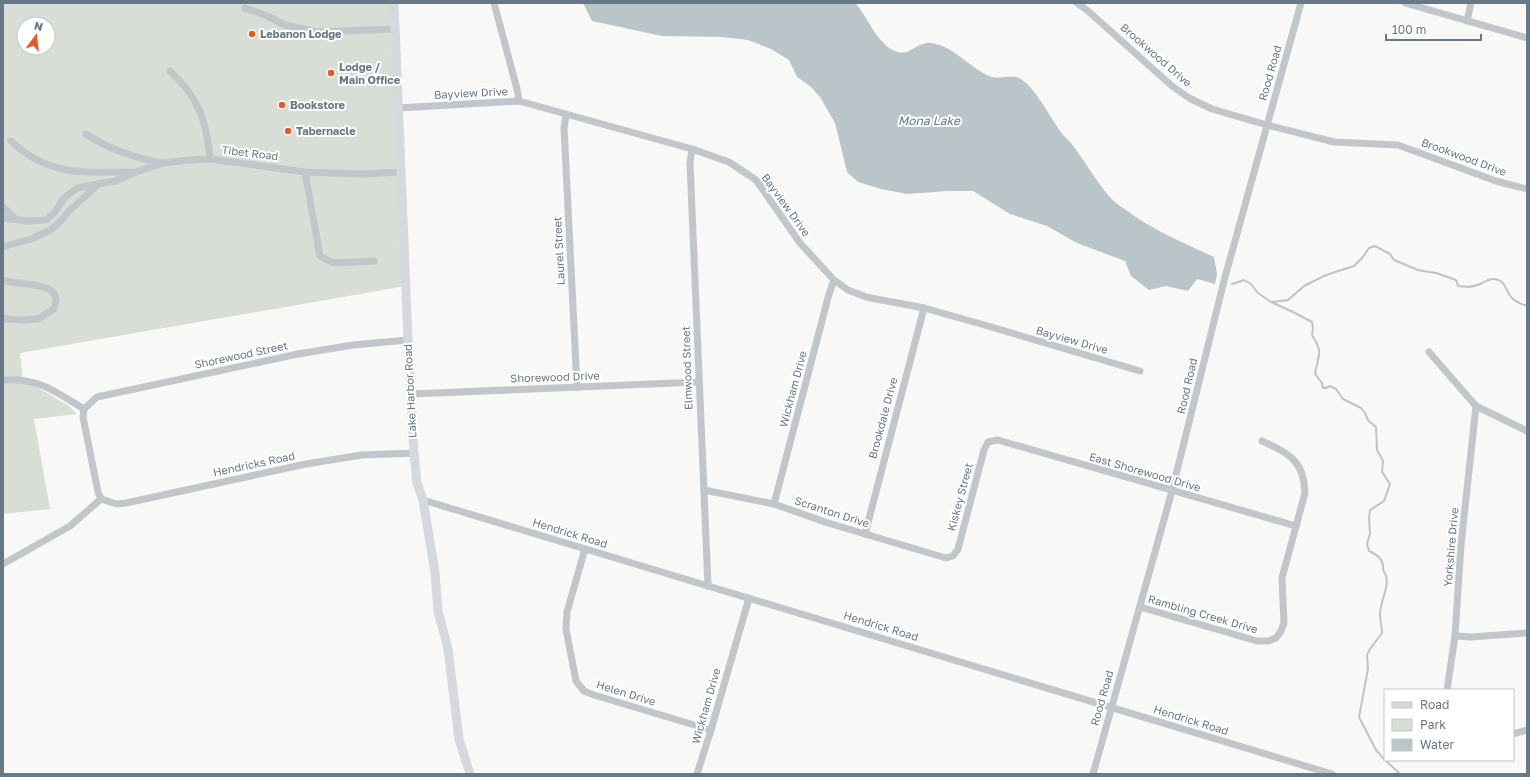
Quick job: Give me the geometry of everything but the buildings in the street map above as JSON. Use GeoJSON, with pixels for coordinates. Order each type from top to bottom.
{"type":"FeatureCollection","features":[{"type":"Feature","properties":{"kind":"street","name":"Lake Harbor Road"},"geometry":{"type":"LineString","coordinates":[[394,3],[414,453],[417,483],[423,500],[435,572],[438,611],[448,649],[459,739],[470,774]]}},
{"type":"Feature","properties":{"kind":"street"},"geometry":{"type":"LineString","coordinates":[[494,3],[519,101]]}},
{"type":"Feature","properties":{"kind":"street","name":"Brookwood Drive"},"geometry":{"type":"LineString","coordinates":[[1076,3],[1088,11],[1134,50],[1149,67],[1189,98],[1212,109],[1266,125],[1334,142],[1398,145],[1432,156],[1458,168],[1527,189]]}},
{"type":"Feature","properties":{"kind":"street","name":"Rood Road"},"geometry":{"type":"LineString","coordinates":[[1093,774],[1172,491],[1225,277],[1301,3]]}},
{"type":"Feature","properties":{"kind":"street"},"geometry":{"type":"LineString","coordinates":[[1405,3],[1527,38]]}},
{"type":"Feature","properties":{"kind":"street"},"geometry":{"type":"LineString","coordinates":[[1466,21],[1471,3]]}},
{"type":"Feature","properties":{"kind":"street"},"geometry":{"type":"LineString","coordinates":[[245,8],[265,15],[285,25],[319,32],[394,29]]}},
{"type":"Feature","properties":{"kind":"street"},"geometry":{"type":"LineString","coordinates":[[170,71],[182,82],[196,102],[206,127],[210,159]]}},
{"type":"Feature","properties":{"kind":"street","name":"Bayview Drive"},"geometry":{"type":"LineString","coordinates":[[398,108],[519,101],[692,149],[729,162],[756,180],[800,243],[834,280],[848,290],[866,297],[924,308],[1140,371]]}},
{"type":"Feature","properties":{"kind":"street","name":"Laurel Street"},"geometry":{"type":"LineString","coordinates":[[566,115],[564,128],[577,386]]}},
{"type":"Feature","properties":{"kind":"street"},"geometry":{"type":"LineString","coordinates":[[86,134],[99,143],[122,152],[144,160],[163,163]]}},
{"type":"Feature","properties":{"kind":"street"},"geometry":{"type":"LineString","coordinates":[[10,141],[22,152],[37,161],[53,167],[71,171],[136,172]]}},
{"type":"Feature","properties":{"kind":"street","name":"Elmwood Street"},"geometry":{"type":"LineString","coordinates":[[692,149],[690,163],[708,586]]}},
{"type":"Feature","properties":{"kind":"street","name":"Tibet Road"},"geometry":{"type":"LineString","coordinates":[[3,218],[28,221],[46,220],[55,212],[64,198],[76,188],[115,181],[163,163],[210,159],[305,172],[366,174],[401,172]]}},
{"type":"Feature","properties":{"kind":"street"},"geometry":{"type":"LineString","coordinates":[[305,172],[320,256],[333,263],[374,261]]}},
{"type":"Feature","properties":{"kind":"street"},"geometry":{"type":"LineString","coordinates":[[3,247],[31,239],[50,230],[100,183]]}},
{"type":"Feature","properties":{"kind":"street"},"geometry":{"type":"LineString","coordinates":[[3,207],[16,220]]}},
{"type":"Feature","properties":{"kind":"street"},"geometry":{"type":"LineString","coordinates":[[3,280],[29,286],[42,285],[51,291],[56,299],[54,308],[38,319],[4,319]]}},
{"type":"Feature","properties":{"kind":"street","name":"Wickham Drive"},"geometry":{"type":"LineString","coordinates":[[774,504],[829,294],[834,280]]}},
{"type":"Feature","properties":{"kind":"street","name":"Brookdale Drive"},"geometry":{"type":"LineString","coordinates":[[865,534],[924,308]]}},
{"type":"Feature","properties":{"kind":"street","name":"Shorewood Street"},"geometry":{"type":"LineString","coordinates":[[84,409],[97,397],[290,355],[353,345],[408,340]]}},
{"type":"Feature","properties":{"kind":"street"},"geometry":{"type":"LineString","coordinates":[[1429,352],[1476,406],[1527,431]]}},
{"type":"Feature","properties":{"kind":"street"},"geometry":{"type":"LineString","coordinates":[[3,380],[18,379],[37,382],[84,409],[83,417],[98,492],[101,499],[70,526],[3,564]]}},
{"type":"Feature","properties":{"kind":"street","name":"Shorewood Drive"},"geometry":{"type":"LineString","coordinates":[[411,394],[699,382]]}},
{"type":"Feature","properties":{"kind":"street","name":"Yorkshire Drive"},"geometry":{"type":"LineString","coordinates":[[1447,689],[1455,636],[1461,545],[1476,406]]}},
{"type":"Feature","properties":{"kind":"street","name":"East Shorewood Drive"},"geometry":{"type":"LineString","coordinates":[[988,442],[998,440],[1296,526]]}},
{"type":"Feature","properties":{"kind":"street","name":"Kiskey Street"},"geometry":{"type":"LineString","coordinates":[[953,556],[958,549],[984,450],[988,442]]}},
{"type":"Feature","properties":{"kind":"street","name":"Rambling Creek Drive"},"geometry":{"type":"LineString","coordinates":[[1140,607],[1257,641],[1268,641],[1276,638],[1284,623],[1282,578],[1304,493],[1304,479],[1297,463],[1283,450],[1262,442]]}},
{"type":"Feature","properties":{"kind":"street","name":"Hendricks Road"},"geometry":{"type":"LineString","coordinates":[[101,499],[117,504],[126,503],[306,464],[362,455],[414,453]]}},
{"type":"Feature","properties":{"kind":"street","name":"Scranton Drive"},"geometry":{"type":"LineString","coordinates":[[704,490],[774,504],[828,523],[946,558],[953,556]]}},
{"type":"Feature","properties":{"kind":"street","name":"Hendrick Road"},"geometry":{"type":"LineString","coordinates":[[423,500],[1332,774]]}},
{"type":"Feature","properties":{"kind":"street","name":"Helen Drive"},"geometry":{"type":"LineString","coordinates":[[585,549],[567,612],[566,629],[576,681],[584,691],[594,696],[711,730]]}},
{"type":"Feature","properties":{"kind":"street","name":"Wickham Drive"},"geometry":{"type":"LineString","coordinates":[[697,774],[749,598]]}},
{"type":"Feature","properties":{"kind":"street"},"geometry":{"type":"LineString","coordinates":[[1455,636],[1471,637],[1527,633]]}},
{"type":"Feature","properties":{"kind":"street"},"geometry":{"type":"LineString","coordinates":[[1514,734],[1527,730]]}},
{"type":"Feature","properties":{"kind":"green space"},"geometry":{"type":"Polygon","coordinates":[[[3,3],[394,3],[406,286],[20,353],[23,379],[69,406],[77,414],[34,419],[50,509],[3,514],[3,3]]]}},
{"type":"Feature","properties":{"kind":"water","name":"Mona Lake"},"geometry":{"type":"Polygon","coordinates":[[[583,3],[855,3],[883,43],[895,51],[900,53],[909,51],[927,43],[941,45],[984,74],[998,78],[1017,77],[1023,80],[1035,93],[1060,131],[1113,200],[1157,230],[1214,257],[1217,274],[1215,284],[1197,279],[1188,291],[1166,286],[1149,290],[1131,276],[1125,261],[1077,243],[1047,226],[1010,214],[973,191],[907,194],[881,189],[858,182],[847,172],[835,123],[820,97],[811,87],[797,77],[789,60],[771,49],[748,40],[722,37],[662,36],[592,21],[583,3]]]}},
{"type":"Feature","properties":{"kind":"waterway"},"geometry":{"type":"LineString","coordinates":[[1272,302],[1288,300],[1304,286],[1326,275],[1354,266],[1369,248],[1375,246],[1390,254],[1394,260],[1418,270],[1436,273],[1456,280],[1458,286],[1475,286],[1490,279],[1499,280],[1504,284],[1508,293],[1513,299],[1527,306]]}},
{"type":"Feature","properties":{"kind":"waterway"},"geometry":{"type":"LineString","coordinates":[[1232,284],[1244,280],[1251,284],[1258,293],[1271,302],[1312,322],[1312,335],[1319,350],[1319,358],[1315,374],[1322,383],[1323,388],[1330,386],[1336,389],[1343,399],[1361,408],[1368,420],[1376,427],[1377,450],[1383,461],[1382,472],[1390,484],[1384,501],[1370,510],[1370,533],[1367,544],[1369,551],[1378,556],[1381,561],[1387,580],[1380,614],[1382,633],[1367,655],[1368,669],[1359,717],[1376,750],[1384,759]]}},
{"type":"Feature","properties":{"kind":"waterway"},"geometry":{"type":"LineString","coordinates":[[1386,761],[1400,774]]}},
{"type":"Feature","properties":{"kind":"place","name":"Lebanon Lodge"},"geometry":{"type":"Point","coordinates":[252,34]}},
{"type":"Feature","properties":{"kind":"place","name":"Lodge / Main Office"},"geometry":{"type":"Point","coordinates":[331,73]}},
{"type":"Feature","properties":{"kind":"place","name":"Bookstore"},"geometry":{"type":"Point","coordinates":[282,105]}},
{"type":"Feature","properties":{"kind":"place","name":"Tabernacle"},"geometry":{"type":"Point","coordinates":[288,131]}}]}
